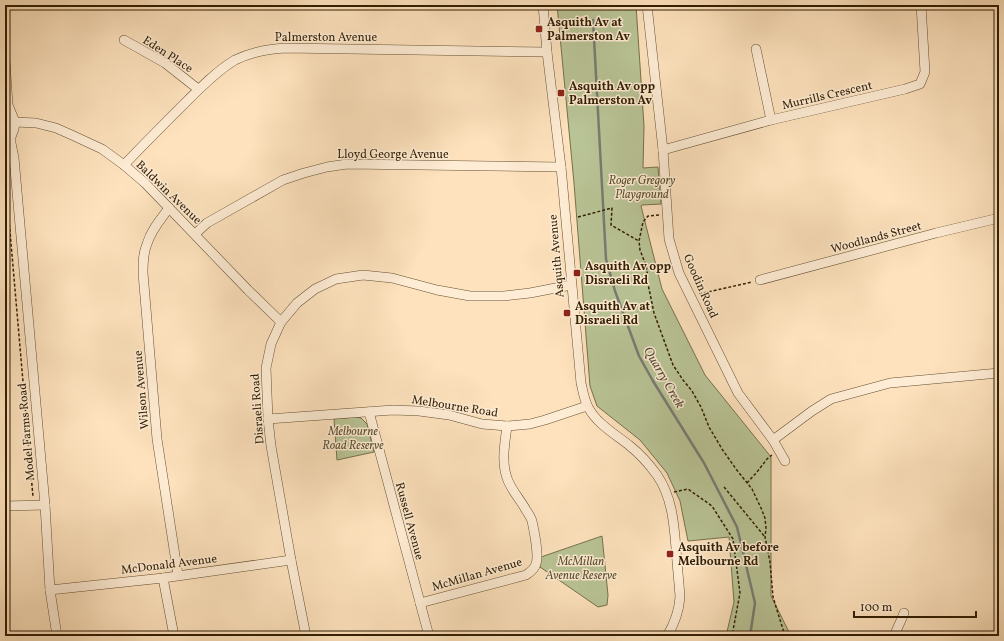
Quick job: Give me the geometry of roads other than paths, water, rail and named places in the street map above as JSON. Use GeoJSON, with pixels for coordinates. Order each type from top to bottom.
{"type":"FeatureCollection","features":[{"type":"Feature","properties":{"kind":"street","name":"Asquith Avenue"},"geometry":{"type":"LineString","coordinates":[[543,5],[561,168],[579,371],[584,395],[592,412],[600,422],[637,452],[648,464],[658,477],[669,502],[673,517],[680,597],[676,620],[667,636]]}},
{"type":"Feature","properties":{"kind":"street","name":"Goodin Road"},"geometry":{"type":"LineString","coordinates":[[647,5],[663,150],[669,239],[679,273],[738,392],[773,440],[785,461]]}},
{"type":"Feature","properties":{"kind":"street","name":"Murrills Crescent"},"geometry":{"type":"LineString","coordinates":[[663,150],[771,120],[905,89],[920,84],[925,72],[921,5]]}},
{"type":"Feature","properties":{"kind":"street","name":"Eden Place"},"geometry":{"type":"LineString","coordinates":[[124,40],[165,63],[198,89]]}},
{"type":"Feature","properties":{"kind":"street","name":"Palmerston Avenue"},"geometry":{"type":"LineString","coordinates":[[124,165],[198,89],[234,60],[250,54],[285,48],[547,52]]}},
{"type":"Feature","properties":{"kind":"street"},"geometry":{"type":"LineString","coordinates":[[756,49],[771,120]]}},
{"type":"Feature","properties":{"kind":"street"},"geometry":{"type":"LineString","coordinates":[[5,60],[8,105],[15,122]]}},
{"type":"Feature","properties":{"kind":"street","name":"Baldwin Avenue"},"geometry":{"type":"LineString","coordinates":[[15,122],[36,123],[56,128],[102,149],[124,165],[145,183],[248,290],[281,322]]}},
{"type":"Feature","properties":{"kind":"street","name":"Model Farms Road"},"geometry":{"type":"LineString","coordinates":[[15,122],[11,143],[14,158],[45,505],[50,590],[57,636]]}},
{"type":"Feature","properties":{"kind":"street","name":"Lloyd George Avenue"},"geometry":{"type":"LineString","coordinates":[[195,234],[207,223],[283,180],[327,167],[347,164],[561,168]]}},
{"type":"Feature","properties":{"kind":"street","name":"Wilson Avenue"},"geometry":{"type":"LineString","coordinates":[[169,208],[153,229],[146,244],[143,272],[157,439],[178,575]]}},
{"type":"Feature","properties":{"kind":"street","name":"Woodlands Street"},"geometry":{"type":"LineString","coordinates":[[760,280],[936,233],[999,218]]}},
{"type":"Feature","properties":{"kind":"street","name":"Disraeli Road"},"geometry":{"type":"LineString","coordinates":[[306,636],[271,446],[268,419],[266,368],[271,344],[281,322],[297,303],[315,289],[336,279],[363,275],[392,278],[437,290],[470,296],[504,296],[530,293],[571,285]]}},
{"type":"Feature","properties":{"kind":"street"},"geometry":{"type":"LineString","coordinates":[[773,440],[831,399],[890,383],[999,373]]}},
{"type":"Feature","properties":{"kind":"street","name":"Melbourne Road"},"geometry":{"type":"LineString","coordinates":[[268,419],[393,410],[419,411],[449,415],[482,424],[507,426],[530,424],[588,406]]}},
{"type":"Feature","properties":{"kind":"street","name":"Russell Avenue"},"geometry":{"type":"LineString","coordinates":[[368,412],[428,636]]}},
{"type":"Feature","properties":{"kind":"street","name":"McMillan Avenue"},"geometry":{"type":"LineString","coordinates":[[420,603],[526,575],[532,571],[536,565],[537,551],[532,521],[512,490],[504,465],[507,426]]}},
{"type":"Feature","properties":{"kind":"street"},"geometry":{"type":"LineString","coordinates":[[5,506],[45,505]]}},
{"type":"Feature","properties":{"kind":"street","name":"McDonald Avenue"},"geometry":{"type":"LineString","coordinates":[[50,590],[163,578],[291,560]]}},
{"type":"Feature","properties":{"kind":"street"},"geometry":{"type":"LineString","coordinates":[[163,578],[174,636]]}},
{"type":"Feature","properties":{"kind":"street"},"geometry":{"type":"LineString","coordinates":[[894,636],[904,613]]}},
{"type":"Feature","properties":{"kind":"waterway","name":"Quarry Creek"},"geometry":{"type":"LineString","coordinates":[[593,20],[606,259],[615,291],[639,356],[704,463],[737,527],[755,603],[750,636]]}},
{"type":"Feature","properties":{"kind":"place","name":"Asquith Av at Palmerston Av"},"geometry":{"type":"Point","coordinates":[539,29]}},
{"type":"Feature","properties":{"kind":"place","name":"Asquith Av opp Palmerston Av"},"geometry":{"type":"Point","coordinates":[561,93]}},
{"type":"Feature","properties":{"kind":"place","name":"Asquith Av opp Disraeli Rd"},"geometry":{"type":"Point","coordinates":[577,273]}},
{"type":"Feature","properties":{"kind":"place","name":"Asquith Av at Disraeli Rd"},"geometry":{"type":"Point","coordinates":[567,313]}},
{"type":"Feature","properties":{"kind":"place","name":"Asquith Av before Melbourne Rd"},"geometry":{"type":"Point","coordinates":[670,554]}},
{"type":"Feature","properties":{"kind":"park label","name":"Roger Gregory Playground"},"geometry":{"type":"Point","coordinates":[642,187]}},
{"type":"Feature","properties":{"kind":"park label","name":"Melbourne Road Reserve"},"geometry":{"type":"Point","coordinates":[353,438]}},
{"type":"Feature","properties":{"kind":"park label","name":"McMillan Avenue Reserve"},"geometry":{"type":"Point","coordinates":[581,568]}}]}
